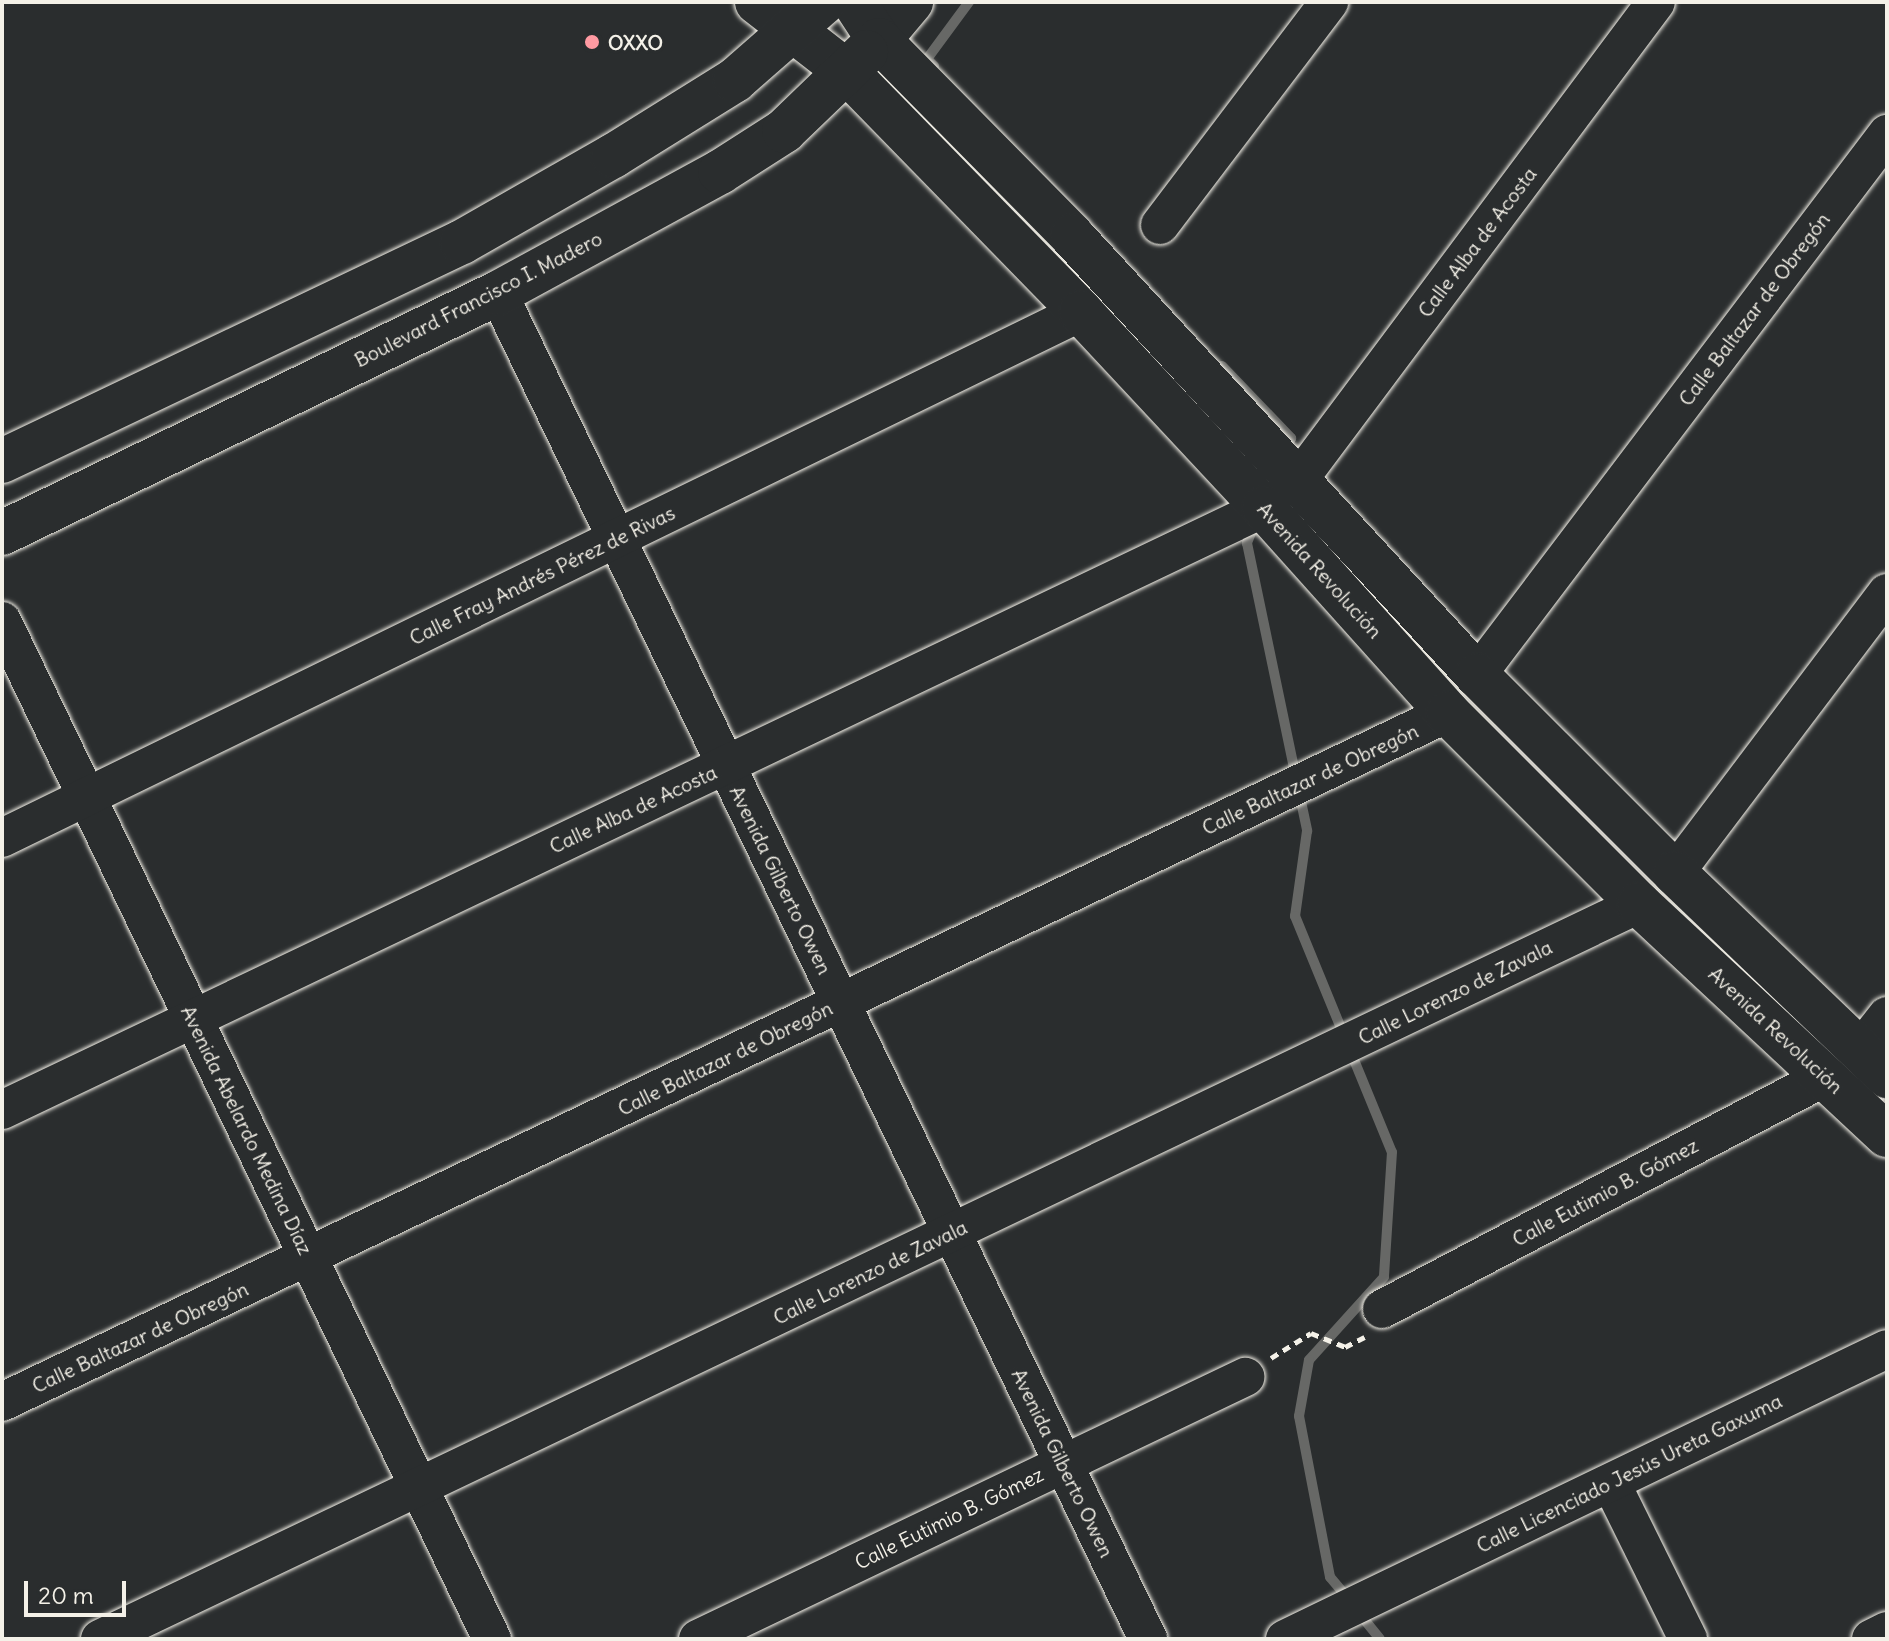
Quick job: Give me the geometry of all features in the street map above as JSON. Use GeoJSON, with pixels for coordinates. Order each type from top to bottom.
{"type":"FeatureCollection","features":[{"type":"Feature","properties":{"kind":"main road","name":"Avenida Revolución"},"geometry":{"type":"LineString","coordinates":[[757,2],[809,16],[846,71],[1081,312],[1477,675],[1675,873],[1878,1047]]}},
{"type":"Feature","properties":{"kind":"main road","name":"Avenida Revolución"},"geometry":{"type":"LineString","coordinates":[[854,2],[879,40],[1072,236],[1281,495],[1448,713],[1639,904],[1887,1135]]}},
{"type":"Feature","properties":{"kind":"main road","name":"Boulevard Francisco I. Madero"},"geometry":{"type":"LineString","coordinates":[[2,533],[498,293],[733,164],[784,131],[879,40],[911,2]]}},
{"type":"Feature","properties":{"kind":"main road"},"geometry":{"type":"LineString","coordinates":[[2,461],[462,242],[613,156],[735,80],[809,16]]}},
{"type":"Feature","properties":{"kind":"street"},"geometry":{"type":"LineString","coordinates":[[1160,225],[1329,2]]}},
{"type":"Feature","properties":{"kind":"street","name":"Calle Alba de Acosta"},"geometry":{"type":"LineString","coordinates":[[2,1110],[726,765],[1281,495],[1656,2]]}},
{"type":"Feature","properties":{"kind":"street","name":"Calle Baltazar de Obregón"},"geometry":{"type":"LineString","coordinates":[[1477,675],[1887,134]]}},
{"type":"Feature","properties":{"kind":"street","name":"Avenida Gilberto Owen"},"geometry":{"type":"LineString","coordinates":[[498,293],[1148,1639]]}},
{"type":"Feature","properties":{"kind":"street","name":"Calle Fray Andrés Pérez de Rivas"},"geometry":{"type":"LineString","coordinates":[[2,838],[1081,312]]}},
{"type":"Feature","properties":{"kind":"street"},"geometry":{"type":"LineString","coordinates":[[1675,873],[1887,593]]}},
{"type":"Feature","properties":{"kind":"street","name":"Avenida Abelardo Medina Díaz"},"geometry":{"type":"LineString","coordinates":[[2,621],[492,1639]]}},
{"type":"Feature","properties":{"kind":"street","name":"Calle Baltazar de Obregón"},"geometry":{"type":"LineString","coordinates":[[2,1402],[1448,713]]}},
{"type":"Feature","properties":{"kind":"street","name":"Calle Lorenzo de Zavala"},"geometry":{"type":"LineString","coordinates":[[100,1639],[1639,904]]}},
{"type":"Feature","properties":{"kind":"street","name":"Calle Eutimio B. Gómez"},"geometry":{"type":"LineString","coordinates":[[1382,1309],[1827,1076]]}},
{"type":"Feature","properties":{"kind":"street","name":"Calle Licenciado Jesús Ureta Gaxuma"},"geometry":{"type":"LineString","coordinates":[[1285,1639],[1887,1349]]}},
{"type":"Feature","properties":{"kind":"street","name":"Calle Eutimio B. Gómez"},"geometry":{"type":"LineString","coordinates":[[698,1639],[1245,1377]]}},
{"type":"Feature","properties":{"kind":"street"},"geometry":{"type":"LineString","coordinates":[[1611,1483],[1688,1639]]}},
{"type":"Feature","properties":{"kind":"street"},"geometry":{"type":"LineString","coordinates":[[1871,1639],[1887,1631]]}},
{"type":"Feature","properties":{"kind":"path"},"geometry":{"type":"LineString","coordinates":[[1245,1377],[1311,1333],[1345,1347]]}},
{"type":"Feature","properties":{"kind":"waterway"},"geometry":{"type":"LineString","coordinates":[[934,66],[927,59],[969,2]]}},
{"type":"Feature","properties":{"kind":"waterway"},"geometry":{"type":"LineString","coordinates":[[1222,366],[1291,438],[1286,450]]}},
{"type":"Feature","properties":{"kind":"waterway"},"geometry":{"type":"LineString","coordinates":[[1255,523],[1247,543],[1296,777]]}},
{"type":"Feature","properties":{"kind":"waterway"},"geometry":{"type":"LineString","coordinates":[[1299,792],[1307,831],[1295,916],[1392,1152],[1384,1277],[1309,1360],[1299,1416],[1330,1577],[1349,1600]]}},
{"type":"Feature","properties":{"kind":"waterway"},"geometry":{"type":"LineString","coordinates":[[1359,1613],[1380,1639]]}},
{"type":"Feature","properties":{"kind":"place","name":"OXXO"},"geometry":{"type":"Point","coordinates":[592,42]}}]}
